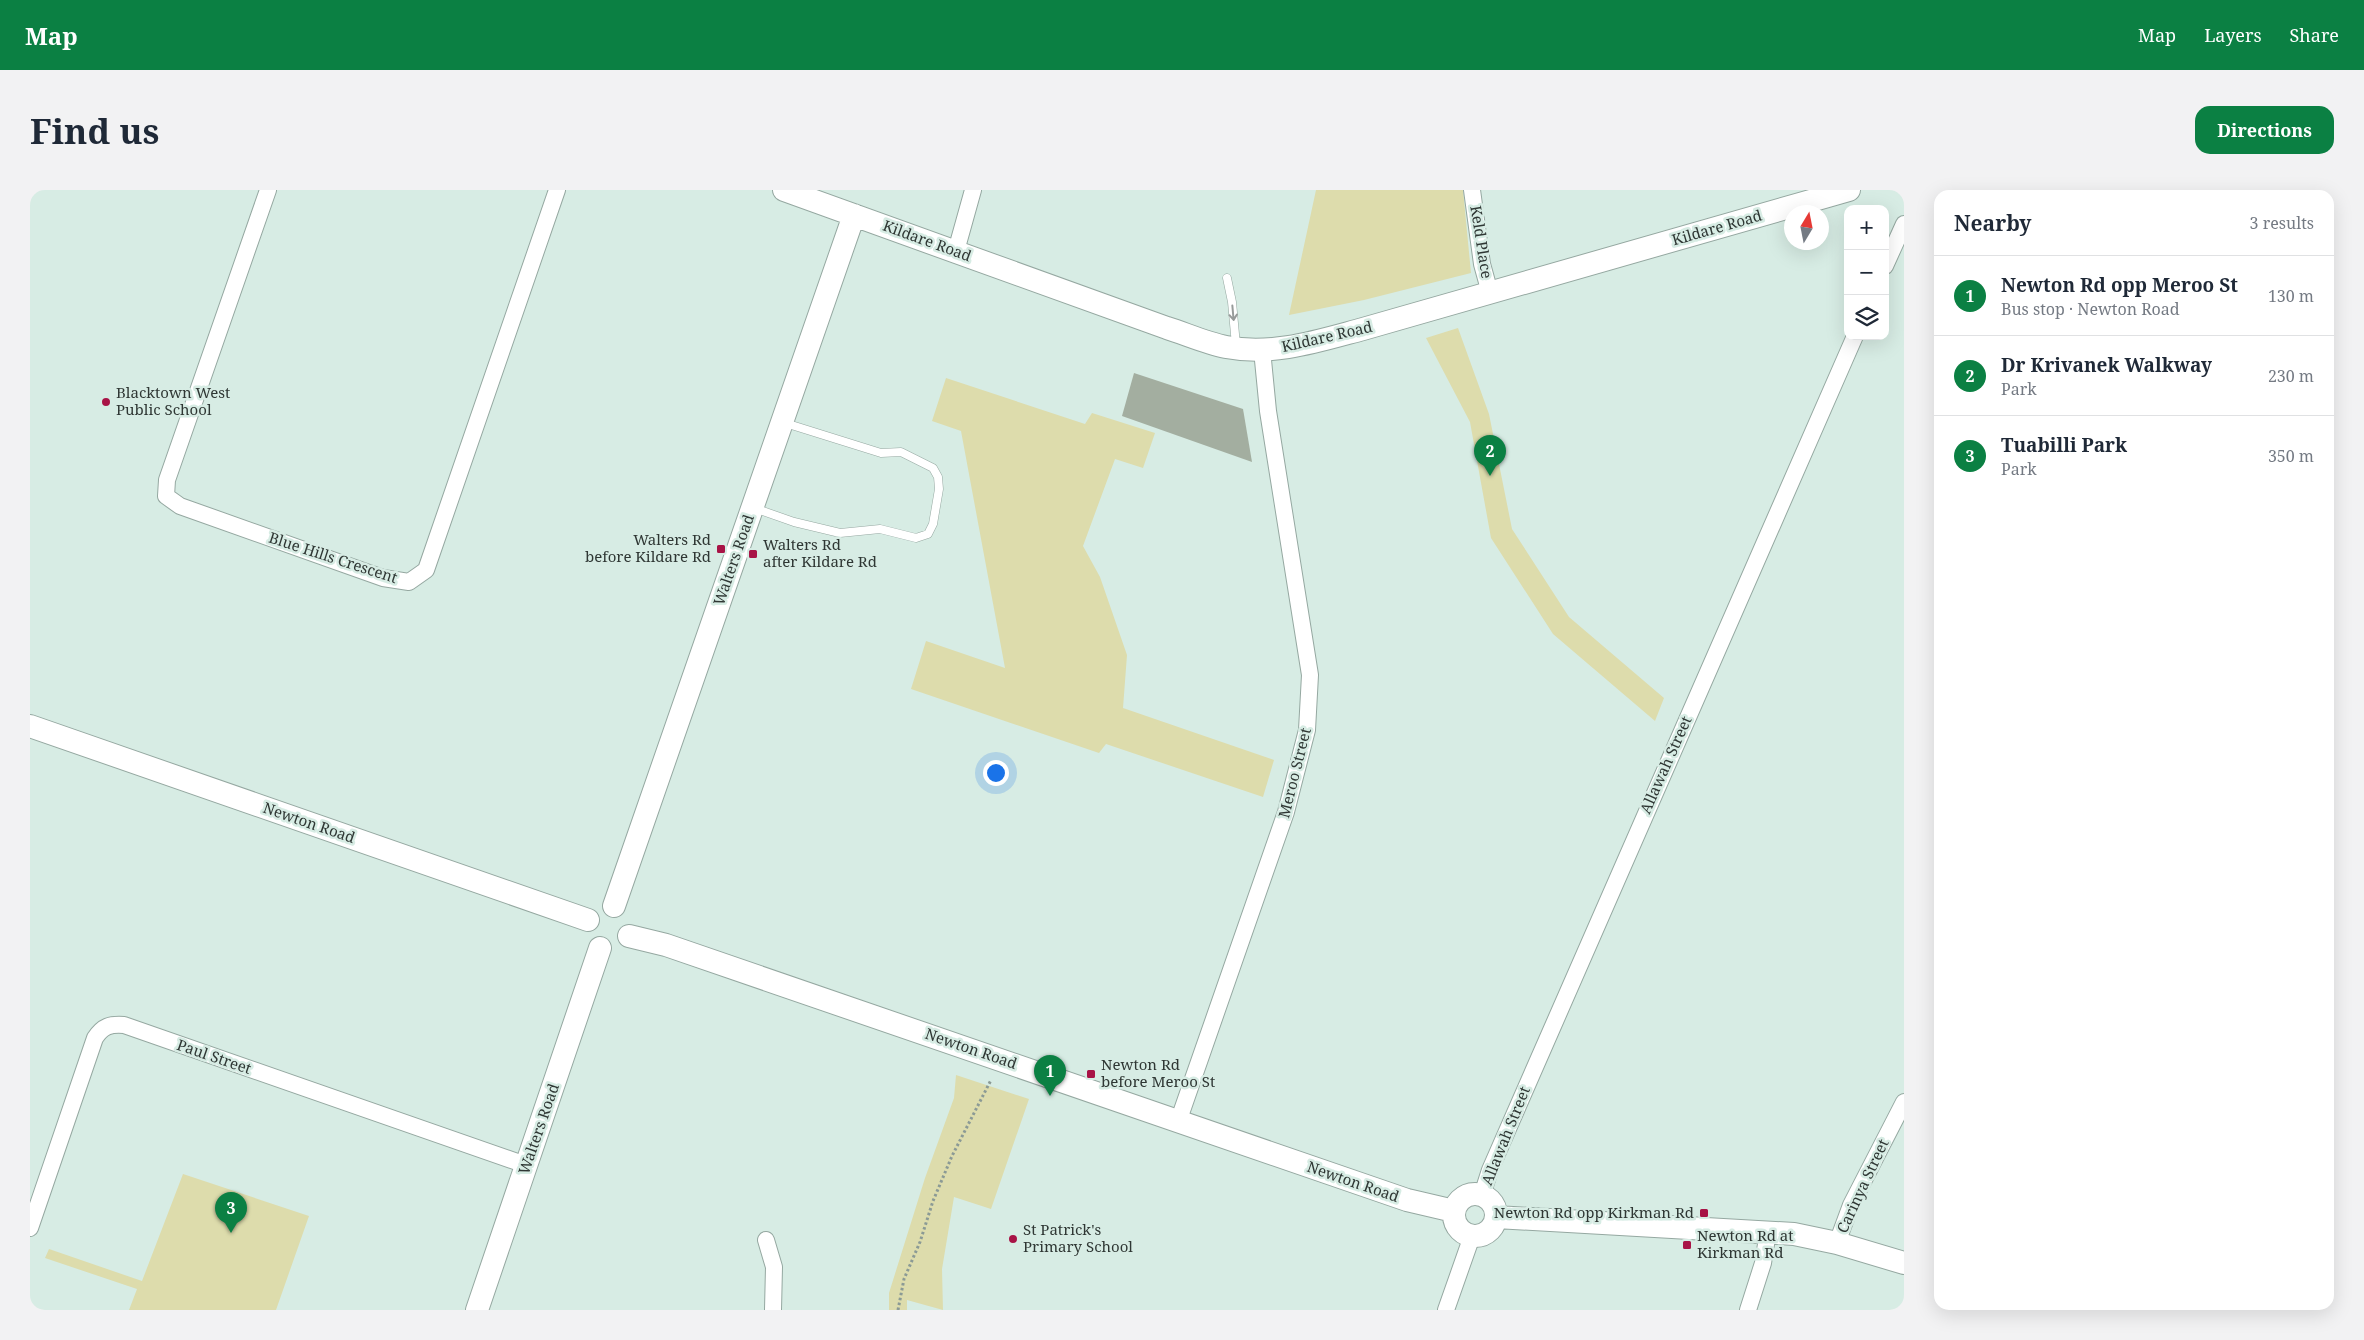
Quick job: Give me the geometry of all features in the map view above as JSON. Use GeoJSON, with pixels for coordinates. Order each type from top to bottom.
{"type":"FeatureCollection","features":[{"type":"Feature","properties":{"kind":"main road","name":"Kildare Road"},"geometry":{"type":"LineString","coordinates":[[784,190],[1167,328],[1226,347],[1262,350],[1296,347],[1848,190]]}},
{"type":"Feature","properties":{"kind":"main road","name":"Walters Road"},"geometry":{"type":"LineString","coordinates":[[614,906],[854,215]]}},
{"type":"Feature","properties":{"kind":"main road","name":"Newton Road"},"geometry":{"type":"LineString","coordinates":[[30,726],[588,920]]}},
{"type":"Feature","properties":{"kind":"main road"},"geometry":{"type":"LineString","coordinates":[[607,906],[614,906],[625,912],[630,924],[629,936],[620,946],[614,949],[600,948],[587,933],[588,920],[596,910],[607,906]]}},
{"type":"Feature","properties":{"kind":"main road","name":"Newton Road"},"geometry":{"type":"LineString","coordinates":[[629,936],[684,951],[1407,1200],[1454,1211]]}},
{"type":"Feature","properties":{"kind":"main road","name":"Walters Road"},"geometry":{"type":"LineString","coordinates":[[477,1310],[600,948]]}},
{"type":"Feature","properties":{"kind":"main road"},"geometry":{"type":"LineString","coordinates":[[1474,1194],[1482,1195],[1493,1203],[1496,1217],[1495,1223],[1487,1233],[1472,1236],[1458,1229],[1453,1217],[1454,1211],[1461,1199],[1474,1194]]}},
{"type":"Feature","properties":{"kind":"main road"},"geometry":{"type":"LineString","coordinates":[[1496,1217],[1794,1234],[1837,1243],[1904,1263]]}},
{"type":"Feature","properties":{"kind":"street","name":"Blue Hills Crescent"},"geometry":{"type":"LineString","coordinates":[[268,190],[167,480],[166,496],[180,506],[383,578],[409,582],[426,570],[557,190]]}},
{"type":"Feature","properties":{"kind":"street"},"geometry":{"type":"LineString","coordinates":[[956,251],[972,190]]}},
{"type":"Feature","properties":{"kind":"street","name":"Keld Place"},"geometry":{"type":"LineString","coordinates":[[1472,190],[1482,264],[1490,293]]}},
{"type":"Feature","properties":{"kind":"street"},"geometry":{"type":"LineString","coordinates":[[1889,257],[1904,224]]}},
{"type":"Feature","properties":{"kind":"street","name":"Allawah Street"},"geometry":{"type":"LineString","coordinates":[[1482,1195],[1490,1170],[1587,945],[1853,340]]}},
{"type":"Feature","properties":{"kind":"street","name":"Meroo Street"},"geometry":{"type":"LineString","coordinates":[[1178,1122],[1286,812],[1307,730],[1310,675],[1268,411],[1262,350]]}},
{"type":"Feature","properties":{"kind":"street","name":"Paul Street"},"geometry":{"type":"LineString","coordinates":[[30,1228],[95,1038],[100,1031],[110,1025],[133,1029],[526,1165]]}},
{"type":"Feature","properties":{"kind":"street","name":"Carinya Street"},"geometry":{"type":"LineString","coordinates":[[1837,1243],[1851,1205],[1904,1102]]}},
{"type":"Feature","properties":{"kind":"street"},"geometry":{"type":"LineString","coordinates":[[1748,1310],[1763,1263],[1768,1232]]}},
{"type":"Feature","properties":{"kind":"street"},"geometry":{"type":"LineString","coordinates":[[1446,1310],[1472,1236]]}},
{"type":"Feature","properties":{"kind":"street"},"geometry":{"type":"LineString","coordinates":[[766,1240],[774,1267],[773,1310]]}},
{"type":"Feature","properties":{"kind":"lane"},"geometry":{"type":"LineString","coordinates":[[1227,278],[1232,302],[1236,348]]}},
{"type":"Feature","properties":{"kind":"lane"},"geometry":{"type":"LineString","coordinates":[[752,508],[794,522],[840,534],[880,529],[916,538],[928,534],[932,524],[939,489],[938,477],[933,468],[901,452],[881,453],[782,422]]}},
{"type":"Feature","properties":{"kind":"path"},"geometry":{"type":"LineString","coordinates":[[898,1310],[904,1279],[920,1242],[933,1201],[952,1156],[991,1080]]}},
{"type":"Feature","properties":{"kind":"green space"},"geometry":{"type":"Polygon","coordinates":[[[1316,190],[1463,190],[1471,273],[1364,300],[1289,315],[1316,190]]]}},
{"type":"Feature","properties":{"kind":"green space"},"geometry":{"type":"Polygon","coordinates":[[[1458,328],[1489,414],[1512,529],[1569,617],[1664,698],[1655,721],[1553,634],[1491,538],[1470,422],[1426,338],[1458,328]]]}},
{"type":"Feature","properties":{"kind":"green space"},"geometry":{"type":"Polygon","coordinates":[[[946,378],[1085,424],[1092,413],[1155,433],[1143,468],[1115,459],[1083,546],[1100,577],[1127,655],[1123,708],[1274,760],[1263,797],[1106,744],[1099,753],[911,689],[926,641],[1005,668],[961,431],[932,421],[946,378]]]}},
{"type":"Feature","properties":{"kind":"green space"},"geometry":{"type":"Polygon","coordinates":[[[956,1075],[1029,1099],[991,1209],[954,1197],[942,1269],[943,1310],[907,1300],[907,1310],[889,1310],[889,1293],[925,1178],[954,1098],[956,1075]]]}},
{"type":"Feature","properties":{"kind":"green space"},"geometry":{"type":"Polygon","coordinates":[[[183,1174],[309,1216],[276,1310],[129,1310],[137,1289],[45,1258],[49,1249],[142,1281],[183,1174]]]}},
{"type":"Feature","properties":{"kind":"building"},"geometry":{"type":"Polygon","coordinates":[[[1134,373],[1243,409],[1252,462],[1122,416],[1134,373]]]}},
{"type":"Feature","properties":{"kind":"place","name":"Blacktown West Public School"},"geometry":{"type":"Point","coordinates":[106,402]}},
{"type":"Feature","properties":{"kind":"place","name":"Dr Krivanek Walkway"},"geometry":{"type":"Point","coordinates":[1490,476]}},
{"type":"Feature","properties":{"kind":"place","name":"Walters Rd before Kildare Rd"},"geometry":{"type":"Point","coordinates":[721,549]}},
{"type":"Feature","properties":{"kind":"place","name":"Walters Rd after Kildare Rd"},"geometry":{"type":"Point","coordinates":[753,554]}},
{"type":"Feature","properties":{"kind":"place","name":"Newton Rd before Meroo St"},"geometry":{"type":"Point","coordinates":[1091,1074]}},
{"type":"Feature","properties":{"kind":"place","name":"Newton Rd opp Meroo St"},"geometry":{"type":"Point","coordinates":[1050,1096]}},
{"type":"Feature","properties":{"kind":"place","name":"Newton Rd opp Kirkman Rd"},"geometry":{"type":"Point","coordinates":[1704,1213]}},
{"type":"Feature","properties":{"kind":"place","name":"Tuabilli Park"},"geometry":{"type":"Point","coordinates":[231,1233]}},
{"type":"Feature","properties":{"kind":"place","name":"St Patrick's Primary School"},"geometry":{"type":"Point","coordinates":[1013,1239]}},
{"type":"Feature","properties":{"kind":"place","name":"Newton Rd at Kirkman Rd"},"geometry":{"type":"Point","coordinates":[1687,1245]}}]}
